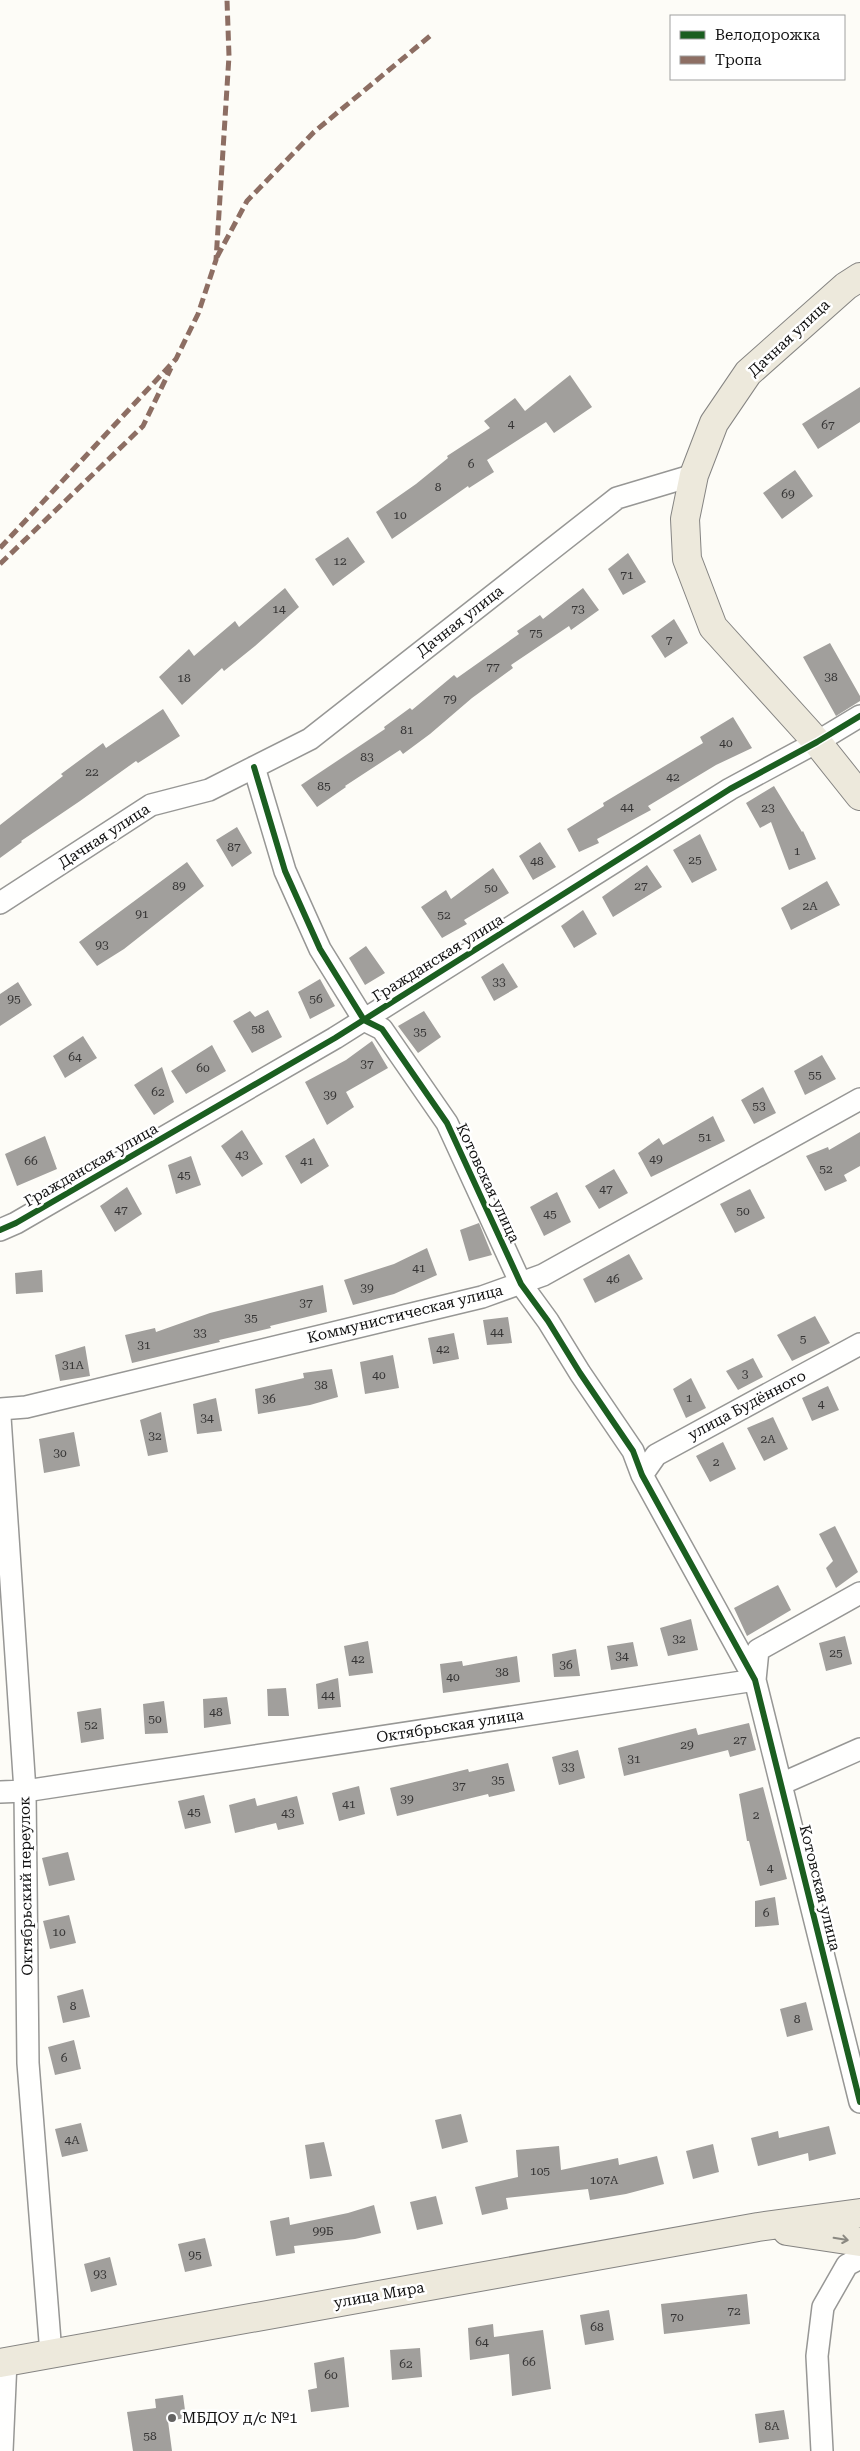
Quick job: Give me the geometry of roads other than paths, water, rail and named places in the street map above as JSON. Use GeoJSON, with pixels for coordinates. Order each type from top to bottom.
{"type":"FeatureCollection","features":[{"type":"Feature","properties":{"kind":"main road","name":"Дачная улица"},"geometry":{"type":"LineString","coordinates":[[694,475],[714,423],[748,373],[846,286],[860,277]]}},
{"type":"Feature","properties":{"kind":"main road"},"geometry":{"type":"LineString","coordinates":[[694,475],[686,518],[687,559],[713,627],[817,742],[860,796]]}},
{"type":"Feature","properties":{"kind":"main road","name":"улица Мира"},"geometry":{"type":"LineString","coordinates":[[3,2362],[758,2227],[860,2213]]}},
{"type":"Feature","properties":{"kind":"main road"},"geometry":{"type":"LineString","coordinates":[[758,2227],[860,2242]]}},
{"type":"Feature","properties":{"kind":"street","name":"Дачная улица"},"geometry":{"type":"LineString","coordinates":[[0,903],[151,805],[209,790],[310,739],[617,498],[694,475]]}},
{"type":"Feature","properties":{"kind":"street","name":"Гражданская улица"},"geometry":{"type":"LineString","coordinates":[[0,1230],[16,1224],[364,1020],[730,789],[817,742],[860,716]]}},
{"type":"Feature","properties":{"kind":"street","name":"Котовская улица"},"geometry":{"type":"LineString","coordinates":[[254,767],[285,871],[320,949],[364,1020],[382,1029],[447,1123],[521,1284],[548,1321],[632,1451],[642,1475],[756,1680],[860,2102]]}},
{"type":"Feature","properties":{"kind":"street","name":"Коммунистическая улица"},"geometry":{"type":"LineString","coordinates":[[0,1409],[36,1405],[482,1297],[521,1284],[543,1275],[860,1099]]}},
{"type":"Feature","properties":{"kind":"street","name":"улица Будённого"},"geometry":{"type":"LineString","coordinates":[[642,1475],[656,1455],[860,1344]]}},
{"type":"Feature","properties":{"kind":"street","name":"Октябрьский переулок"},"geometry":{"type":"LineString","coordinates":[[0,1417],[25,1791],[28,2064],[51,2354]]}},
{"type":"Feature","properties":{"kind":"street"},"geometry":{"type":"LineString","coordinates":[[756,1680],[758,1650],[860,1593]]}},
{"type":"Feature","properties":{"kind":"street","name":"Октябрьская улица"},"geometry":{"type":"LineString","coordinates":[[0,1792],[25,1791],[756,1680]]}},
{"type":"Feature","properties":{"kind":"street"},"geometry":{"type":"LineString","coordinates":[[781,1784],[860,1749]]}},
{"type":"Feature","properties":{"kind":"street"},"geometry":{"type":"LineString","coordinates":[[822,2451],[817,2356],[823,2307],[847,2266],[860,2258]]}},
{"type":"Feature","properties":{"kind":"street"},"geometry":{"type":"LineString","coordinates":[[2,2451],[3,2362]]}},
{"type":"Feature","properties":{"kind":"place","name":"МБДОУ д/с №1"},"geometry":{"type":"Point","coordinates":[172,2418]}}]}
